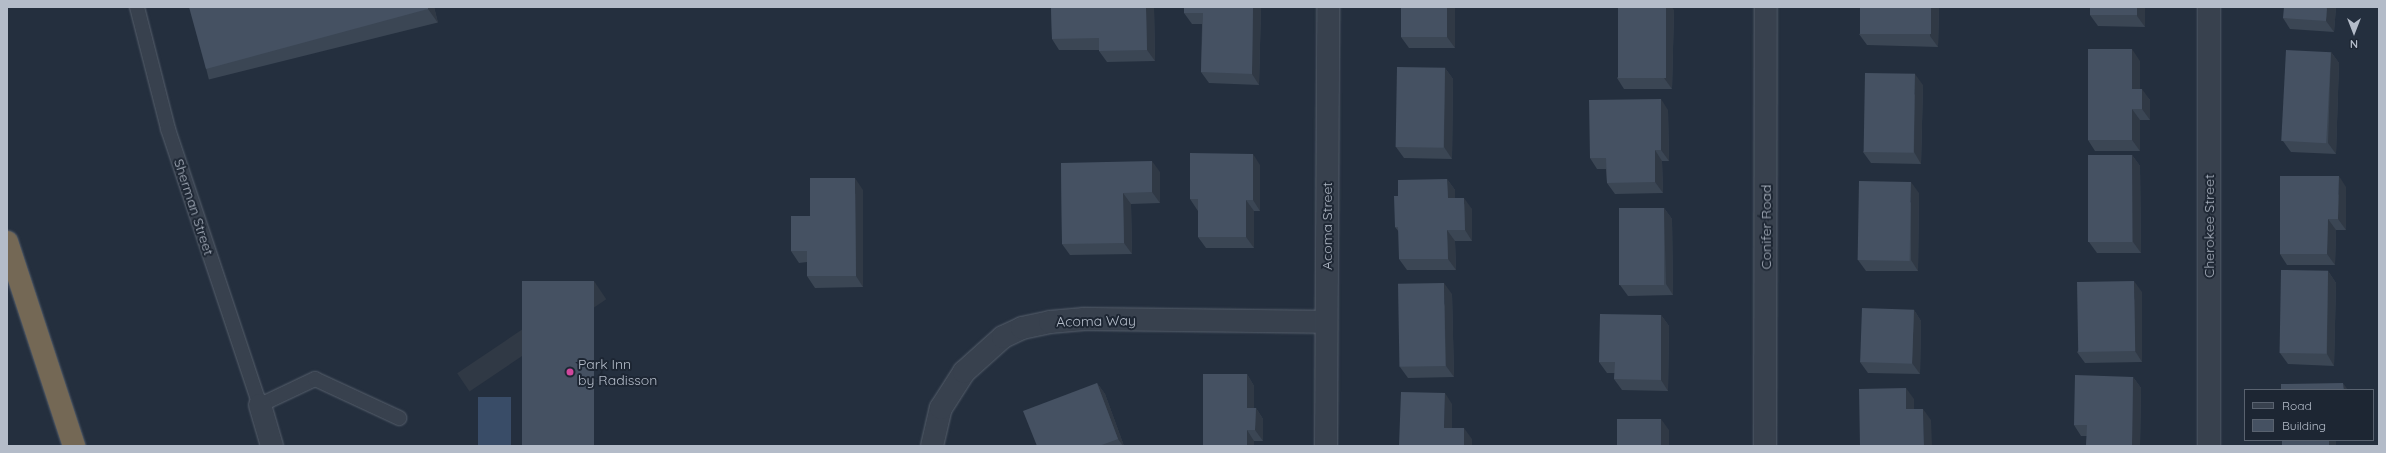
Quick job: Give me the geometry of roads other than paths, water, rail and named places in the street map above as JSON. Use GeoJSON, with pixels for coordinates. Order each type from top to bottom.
{"type":"FeatureCollection","features":[{"type":"Feature","properties":{"kind":"highway"},"geometry":{"type":"LineString","coordinates":[[7,242],[74,446]]}},
{"type":"Feature","properties":{"kind":"street","name":"Acoma Street"},"geometry":{"type":"LineString","coordinates":[[1326,446],[1328,7]]}},
{"type":"Feature","properties":{"kind":"street","name":"Conifer Road"},"geometry":{"type":"LineString","coordinates":[[1765,446],[1766,7]]}},
{"type":"Feature","properties":{"kind":"street","name":"Cherokee Street"},"geometry":{"type":"LineString","coordinates":[[2209,7],[2209,446]]}},
{"type":"Feature","properties":{"kind":"street","name":"Acoma Way"},"geometry":{"type":"LineString","coordinates":[[932,446],[941,408],[964,372],[1003,337],[1022,328],[1050,322],[1084,319],[1326,322]]}},
{"type":"Feature","properties":{"kind":"street"},"geometry":{"type":"LineString","coordinates":[[260,405],[272,446]]}},
{"type":"Feature","properties":{"kind":"lane","name":"Sherman Street"},"geometry":{"type":"LineString","coordinates":[[137,7],[168,129],[260,405]]}},
{"type":"Feature","properties":{"kind":"lane"},"geometry":{"type":"LineString","coordinates":[[260,405],[315,379],[399,418]]}},
{"type":"Feature","properties":{"kind":"water"},"geometry":{"type":"Polygon","coordinates":[[[478,397],[511,397],[511,446],[478,446],[478,397]]]}},
{"type":"Feature","properties":{"kind":"place","name":"Park Inn by Radisson"},"geometry":{"type":"Point","coordinates":[570,372]}}]}
